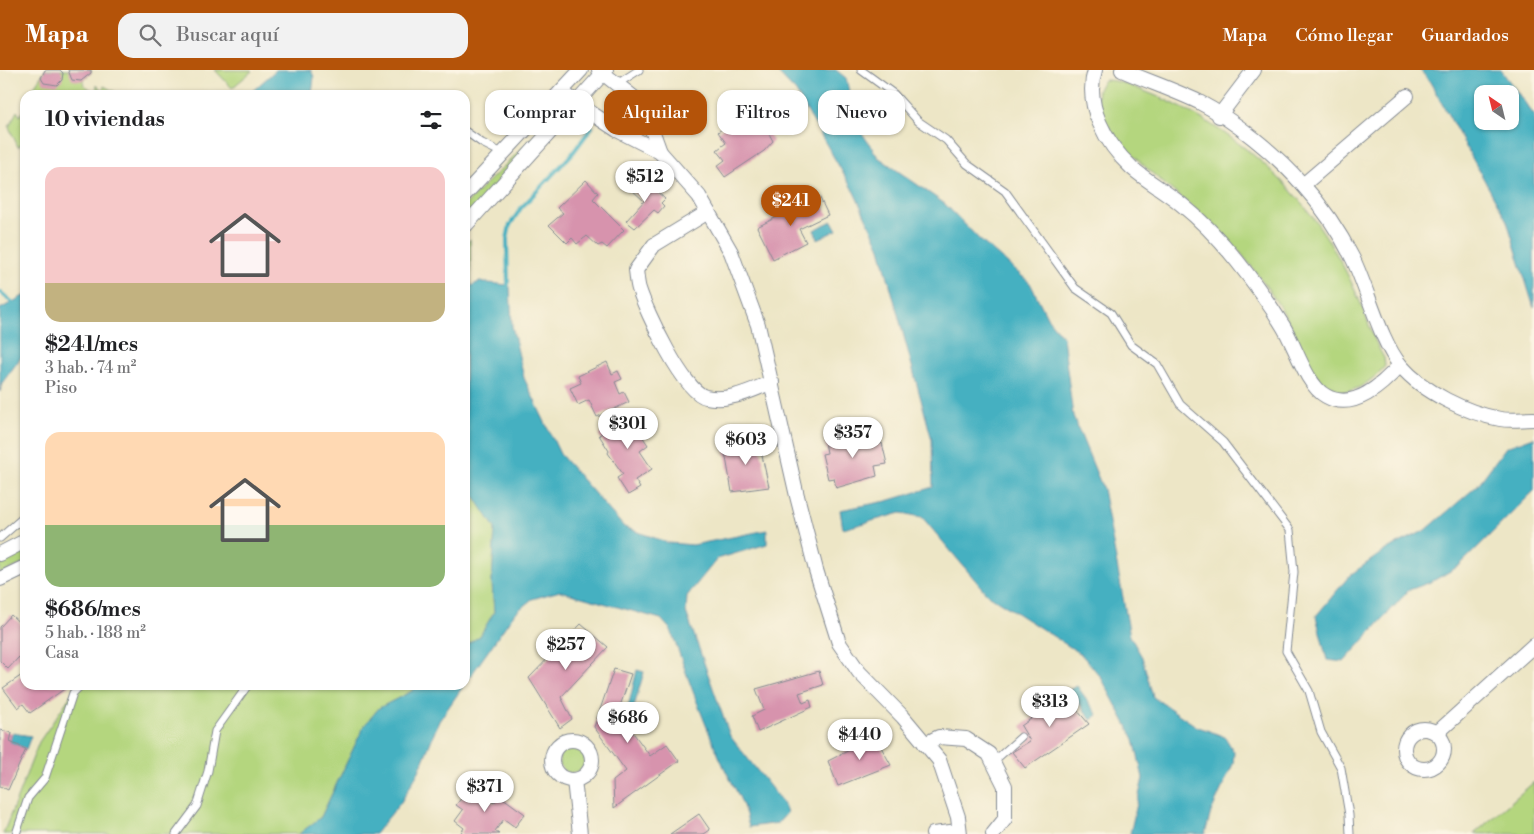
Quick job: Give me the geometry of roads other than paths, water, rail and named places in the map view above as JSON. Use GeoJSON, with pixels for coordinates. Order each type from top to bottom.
{"type":"FeatureCollection","features":[{"type":"Feature","properties":{"kind":"street"},"geometry":{"type":"LineString","coordinates":[[563,90],[581,70]]}},
{"type":"Feature","properties":{"kind":"street"},"geometry":{"type":"LineString","coordinates":[[1095,70],[1092,82],[1094,108],[1105,136],[1131,167],[1180,203],[1227,248],[1254,282],[1284,327],[1314,386],[1325,396],[1341,401],[1355,399],[1371,392],[1400,365]]}},
{"type":"Feature","properties":{"kind":"street"},"geometry":{"type":"LineString","coordinates":[[1122,70],[1200,103],[1275,157],[1303,185],[1332,224],[1353,260],[1383,333],[1400,365],[1449,403],[1500,420],[1534,419]]}},
{"type":"Feature","properties":{"kind":"street"},"geometry":{"type":"LineString","coordinates":[[1219,116],[1254,70]]}},
{"type":"Feature","properties":{"kind":"street"},"geometry":{"type":"LineString","coordinates":[[587,90],[602,71],[643,105],[660,152]]}},
{"type":"Feature","properties":{"kind":"street"},"geometry":{"type":"LineString","coordinates":[[1303,185],[1407,96]]}},
{"type":"Feature","properties":{"kind":"street"},"geometry":{"type":"LineString","coordinates":[[594,115],[617,130],[660,152],[699,196],[731,252],[758,325],[797,496],[816,570],[839,643],[858,672],[939,760],[958,817],[959,832],[933,834]]}},
{"type":"Feature","properties":{"kind":"street"},"geometry":{"type":"LineString","coordinates":[[470,189],[521,135]]}},
{"type":"Feature","properties":{"kind":"street"},"geometry":{"type":"LineString","coordinates":[[470,220],[547,135]]}},
{"type":"Feature","properties":{"kind":"street"},"geometry":{"type":"LineString","coordinates":[[708,212],[654,245],[636,270],[639,289],[676,368],[688,385],[705,398],[734,397],[772,382]]}},
{"type":"Feature","properties":{"kind":"street"},"geometry":{"type":"LineString","coordinates":[[0,554],[20,544]]}},
{"type":"Feature","properties":{"kind":"street"},"geometry":{"type":"LineString","coordinates":[[0,579],[20,569]]}},
{"type":"Feature","properties":{"kind":"street"},"geometry":{"type":"LineString","coordinates":[[1437,733],[1534,645]]}},
{"type":"Feature","properties":{"kind":"street"},"geometry":{"type":"LineString","coordinates":[[925,744],[939,737],[966,739],[989,754],[1005,786],[1005,819],[993,834]]}},
{"type":"Feature","properties":{"kind":"street"},"geometry":{"type":"LineString","coordinates":[[574,780],[580,834]]}},
{"type":"Feature","properties":{"kind":"lane"},"geometry":{"type":"LineString","coordinates":[[617,84],[639,70]]}},
{"type":"Feature","properties":{"kind":"lane"},"geometry":{"type":"LineString","coordinates":[[861,70],[894,94],[918,121],[946,140],[966,164],[1005,191],[1075,288],[1111,313],[1131,344],[1157,364],[1180,404],[1223,442],[1290,530],[1294,572],[1286,651],[1309,691],[1321,732],[1341,768],[1350,834]]}},
{"type":"Feature","properties":{"kind":"lane"},"geometry":{"type":"LineString","coordinates":[[470,135],[504,154]]}},
{"type":"Feature","properties":{"kind":"lane"},"geometry":{"type":"LineString","coordinates":[[0,538],[20,520]]}},
{"type":"Feature","properties":{"kind":"lane"},"geometry":{"type":"LineString","coordinates":[[16,834],[28,798],[45,778],[73,693],[76,690]]}},
{"type":"Feature","properties":{"kind":"lane"},"geometry":{"type":"LineString","coordinates":[[176,834],[196,806],[208,772],[215,731],[244,690]]}},
{"type":"Feature","properties":{"kind":"lane"},"geometry":{"type":"LineString","coordinates":[[993,762],[1020,737]]}},
{"type":"Feature","properties":{"kind":"water"},"geometry":{"type":"Polygon","coordinates":[[[276,70],[311,70],[314,77],[313,90],[254,90],[276,70]]]}},
{"type":"Feature","properties":{"kind":"water"},"geometry":{"type":"Polygon","coordinates":[[[775,70],[836,70],[846,78],[849,90],[818,90],[818,130],[808,113],[808,90],[794,90],[775,70]]]}},
{"type":"Feature","properties":{"kind":"water"},"geometry":{"type":"Polygon","coordinates":[[[1420,70],[1501,70],[1512,85],[1474,85],[1474,130],[1519,130],[1519,95],[1534,115],[1534,308],[1507,221],[1430,82],[1420,70]]]}},
{"type":"Feature","properties":{"kind":"water"},"geometry":{"type":"Polygon","coordinates":[[[821,135],[863,135],[878,157],[945,204],[980,240],[1030,283],[1048,319],[1063,337],[1073,416],[1103,489],[1130,636],[1142,657],[1153,697],[1196,726],[1225,737],[1234,752],[1233,764],[1211,812],[1205,834],[1130,834],[1143,778],[1134,739],[1101,677],[1081,654],[987,594],[922,517],[901,513],[843,529],[840,510],[887,501],[933,487],[932,440],[880,248],[854,192],[821,135]]]}},
{"type":"Feature","properties":{"kind":"water"},"geometry":{"type":"Polygon","coordinates":[[[832,221],[837,230],[818,239],[814,230],[832,221]]]}},
{"type":"Feature","properties":{"kind":"water"},"geometry":{"type":"Polygon","coordinates":[[[479,282],[508,285],[510,287],[512,326],[524,378],[560,454],[624,527],[669,543],[693,545],[767,530],[767,544],[717,559],[687,596],[686,612],[730,736],[783,803],[787,813],[778,823],[749,827],[740,798],[723,766],[706,725],[671,630],[661,619],[560,591],[532,599],[514,614],[470,677],[470,643],[480,636],[494,612],[492,582],[495,528],[470,490],[471,286],[479,282]]]}},
{"type":"Feature","properties":{"kind":"water"},"geometry":{"type":"Polygon","coordinates":[[[20,298],[20,359],[2,383],[0,392],[0,309],[20,298]]]}},
{"type":"Feature","properties":{"kind":"water"},"geometry":{"type":"Polygon","coordinates":[[[1534,437],[1534,491],[1459,566],[1431,582],[1409,590],[1344,662],[1327,660],[1316,616],[1350,575],[1387,549],[1426,530],[1477,486],[1506,447],[1534,437]]]}},
{"type":"Feature","properties":{"kind":"water"},"geometry":{"type":"Polygon","coordinates":[[[637,670],[644,672],[631,717],[626,716],[637,670]]]}},
{"type":"Feature","properties":{"kind":"water"},"geometry":{"type":"Polygon","coordinates":[[[1077,686],[1098,715],[1091,720],[1070,690],[1077,686]]]}},
{"type":"Feature","properties":{"kind":"water"},"geometry":{"type":"Polygon","coordinates":[[[461,690],[439,721],[419,771],[401,802],[375,834],[299,834],[321,817],[364,726],[379,708],[412,691],[461,690]]]}},
{"type":"Feature","properties":{"kind":"water"},"geometry":{"type":"Polygon","coordinates":[[[12,733],[31,736],[26,749],[10,742],[12,733]]]}},
{"type":"Feature","properties":{"kind":"waterway"},"geometry":{"type":"LineString","coordinates":[[508,285],[507,239],[510,225],[521,208],[572,154],[586,135]]}},
{"type":"Feature","properties":{"kind":"waterway"},"geometry":{"type":"LineString","coordinates":[[0,292],[13,303]]}}]}
